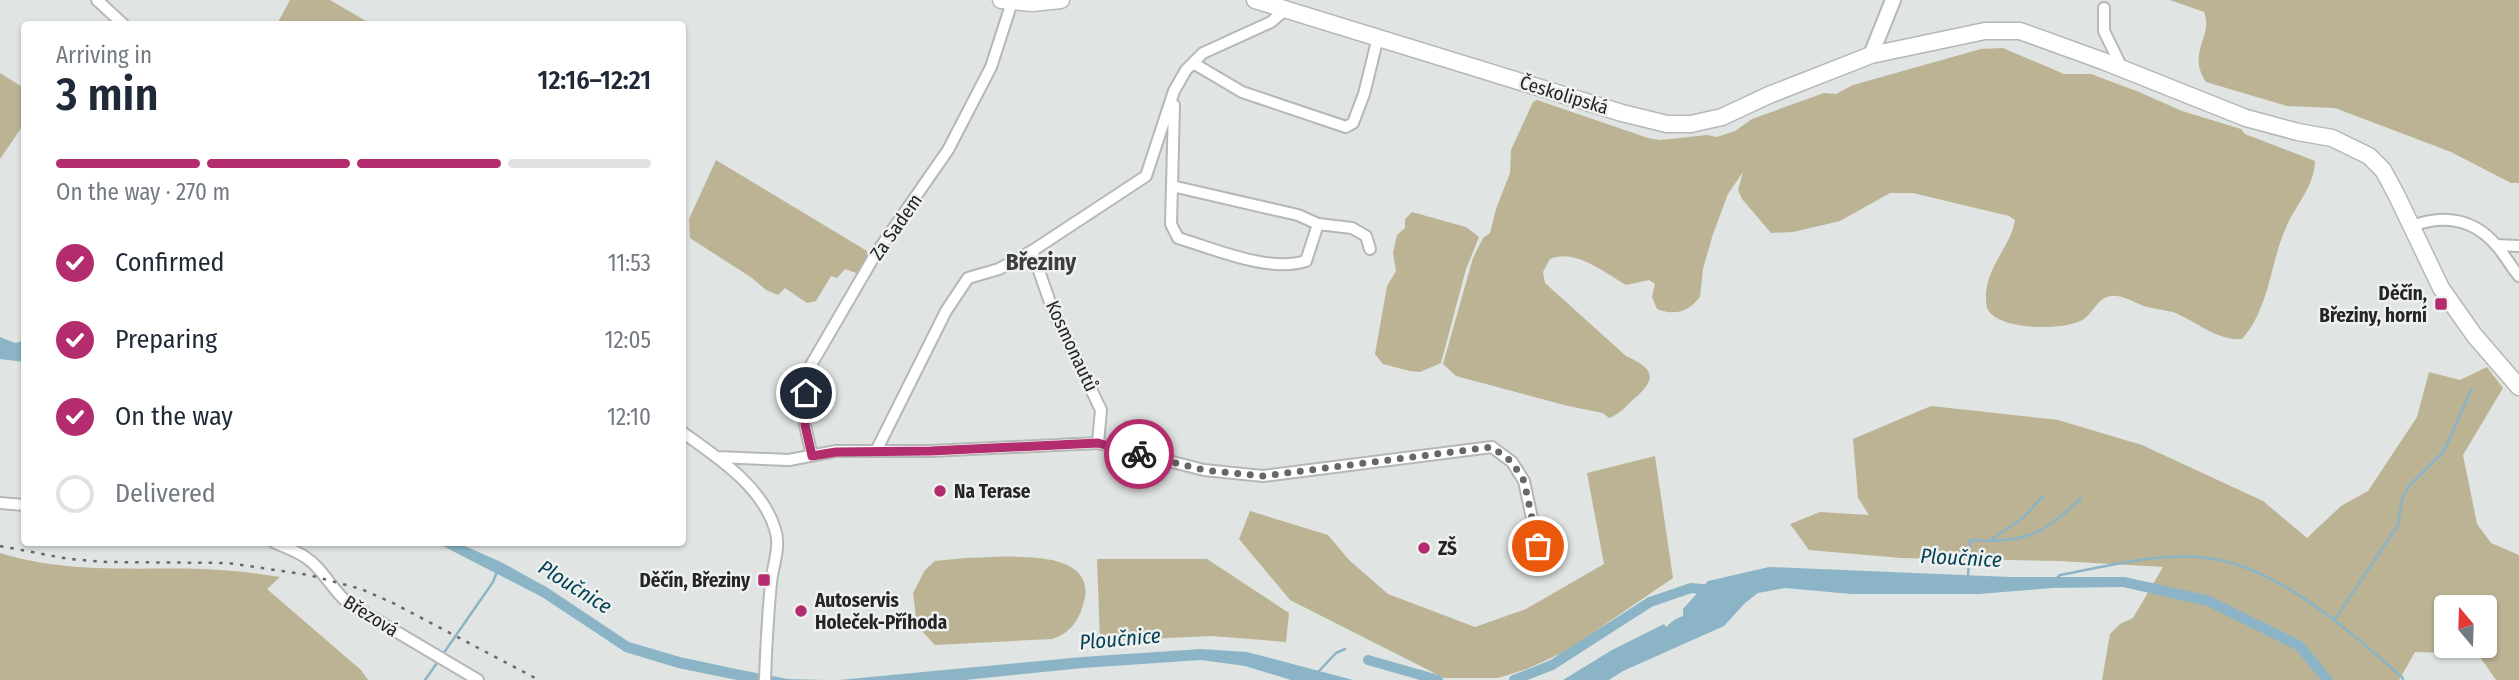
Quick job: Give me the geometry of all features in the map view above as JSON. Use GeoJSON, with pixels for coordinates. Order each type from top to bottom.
{"type":"FeatureCollection","features":[{"type":"Feature","properties":{"kind":"main road"},"geometry":{"type":"LineString","coordinates":[[1006,1],[1032,3],[1061,0]]}},
{"type":"Feature","properties":{"kind":"main road","name":"Českolipská"},"geometry":{"type":"LineString","coordinates":[[1256,0],[1622,113],[1667,124],[1691,124],[1722,117],[1871,55],[1985,31],[2020,31],[2122,68],[2246,118],[2332,138],[2369,156],[2383,170],[2441,288],[2474,335],[2519,387]]}},
{"type":"Feature","properties":{"kind":"street"},"geometry":{"type":"LineString","coordinates":[[97,0],[120,21]]}},
{"type":"Feature","properties":{"kind":"street"},"geometry":{"type":"LineString","coordinates":[[1871,55],[1893,0]]}},
{"type":"Feature","properties":{"kind":"street","name":"Za Sadem"},"geometry":{"type":"LineString","coordinates":[[812,456],[805,425],[806,393],[811,365],[875,255],[948,150],[991,67],[1006,1]]}},
{"type":"Feature","properties":{"kind":"street"},"geometry":{"type":"LineString","coordinates":[[2104,8],[2104,30],[2122,68]]}},
{"type":"Feature","properties":{"kind":"street"},"geometry":{"type":"LineString","coordinates":[[876,451],[946,311],[968,278],[999,269],[1032,251],[1146,176],[1174,91],[1186,70],[1203,53],[1271,22],[1286,9]]}},
{"type":"Feature","properties":{"kind":"street"},"geometry":{"type":"LineString","coordinates":[[1193,63],[1242,92],[1346,127],[1353,123],[1364,94],[1378,37]]}},
{"type":"Feature","properties":{"kind":"street"},"geometry":{"type":"LineString","coordinates":[[1174,91],[1171,224],[1178,238],[1260,262],[1292,266],[1306,261],[1318,224]]}},
{"type":"Feature","properties":{"kind":"street"},"geometry":{"type":"LineString","coordinates":[[1172,187],[1298,215],[1318,224],[1352,228],[1366,236],[1370,249]]}},
{"type":"Feature","properties":{"kind":"street"},"geometry":{"type":"LineString","coordinates":[[2412,226],[2439,219],[2452,219],[2474,225],[2496,245],[2519,276]]}},
{"type":"Feature","properties":{"kind":"street"},"geometry":{"type":"LineString","coordinates":[[2496,245],[2519,246]]}},
{"type":"Feature","properties":{"kind":"street","name":"Kosmonautů"},"geometry":{"type":"LineString","coordinates":[[1032,251],[1052,308],[1101,410],[1098,443]]}},
{"type":"Feature","properties":{"kind":"street"},"geometry":{"type":"LineString","coordinates":[[686,435],[744,480],[773,523],[778,543],[772,580],[765,680]]}},
{"type":"Feature","properties":{"kind":"street"},"geometry":{"type":"LineString","coordinates":[[717,457],[789,460],[836,452],[931,451],[1098,443],[1204,470],[1263,476],[1492,447],[1512,462],[1524,481],[1538,546]]}},
{"type":"Feature","properties":{"kind":"street"},"geometry":{"type":"LineString","coordinates":[[744,480],[754,458]]}},
{"type":"Feature","properties":{"kind":"street"},"geometry":{"type":"LineString","coordinates":[[0,503],[21,505]]}},
{"type":"Feature","properties":{"kind":"street","name":"Březová"},"geometry":{"type":"LineString","coordinates":[[283,546],[305,556],[316,566],[335,593],[348,603],[478,680]]}},
{"type":"Feature","properties":{"kind":"shaded area"},"geometry":{"type":"Polygon","coordinates":[[[290,0],[330,0],[366,21],[279,21],[290,0]]]}},
{"type":"Feature","properties":{"kind":"shaded area"},"geometry":{"type":"Polygon","coordinates":[[[2170,0],[2519,0],[2519,183],[2511,183],[2451,152],[2335,108],[2287,106],[2206,82],[2199,62],[2206,29],[2204,12],[2170,0]]]}},
{"type":"Feature","properties":{"kind":"shaded area"},"geometry":{"type":"Polygon","coordinates":[[[2003,48],[2064,74],[2091,74],[2182,111],[2241,129],[2245,134],[2315,161],[2309,185],[2283,235],[2259,312],[2242,339],[2223,337],[2173,312],[2147,307],[2117,296],[2102,300],[2084,319],[2063,326],[2034,327],[2006,322],[1988,310],[1986,294],[1991,273],[2013,229],[2015,220],[2009,216],[1913,193],[1890,193],[1840,221],[1793,232],[1771,233],[1742,199],[1738,190],[1743,172],[1728,194],[1713,234],[1703,269],[1700,297],[1686,309],[1670,312],[1657,309],[1652,297],[1655,284],[1649,280],[1626,285],[1579,259],[1559,256],[1550,259],[1543,272],[1545,283],[1626,356],[1647,369],[1650,379],[1643,391],[1623,410],[1609,418],[1603,413],[1456,376],[1443,364],[1473,258],[1483,238],[1490,233],[1510,173],[1511,150],[1533,102],[1537,100],[1648,138],[1660,140],[1707,135],[1717,137],[1735,131],[1752,119],[1824,93],[1836,94],[1853,85],[1981,49],[2003,48]]]}},
{"type":"Feature","properties":{"kind":"shaded area"},"geometry":{"type":"Polygon","coordinates":[[[0,73],[21,86],[21,128],[0,159],[0,73]]]}},
{"type":"Feature","properties":{"kind":"shaded area"},"geometry":{"type":"Polygon","coordinates":[[[716,160],[872,254],[859,274],[845,269],[837,278],[831,276],[816,301],[807,303],[785,288],[778,295],[766,290],[690,238],[689,219],[716,160]]]}},
{"type":"Feature","properties":{"kind":"shaded area"},"geometry":{"type":"Polygon","coordinates":[[[1412,212],[1466,227],[1479,237],[1466,269],[1441,363],[1420,372],[1383,364],[1375,354],[1387,286],[1396,271],[1393,253],[1397,235],[1405,228],[1405,219],[1412,212]]]}},
{"type":"Feature","properties":{"kind":"shaded area"},"geometry":{"type":"Polygon","coordinates":[[[2487,367],[2503,388],[2463,455],[2477,524],[2491,543],[2519,555],[2519,680],[2496,680],[2481,658],[2497,658],[2497,595],[2434,595],[2434,653],[2415,652],[2399,680],[2102,680],[2110,634],[2120,624],[2133,618],[2163,567],[2060,561],[1901,558],[1809,550],[1790,524],[1820,512],[1869,515],[1858,498],[1853,439],[1931,406],[2058,420],[2142,445],[2263,501],[2307,538],[2341,506],[2368,491],[2417,417],[2429,372],[2460,380],[2487,367]]]}},
{"type":"Feature","properties":{"kind":"shaded area"},"geometry":{"type":"Polygon","coordinates":[[[1655,456],[1673,578],[1566,651],[1527,669],[1498,678],[1444,678],[1290,600],[1239,539],[1250,511],[1328,535],[1349,560],[1388,594],[1475,627],[1526,609],[1604,564],[1587,473],[1655,456]]]}},
{"type":"Feature","properties":{"kind":"shaded area"},"geometry":{"type":"Polygon","coordinates":[[[0,553],[25,560],[76,567],[214,569],[280,577],[267,589],[361,670],[368,680],[0,680],[0,553]]]}},
{"type":"Feature","properties":{"kind":"shaded area"},"geometry":{"type":"Polygon","coordinates":[[[1023,557],[1063,563],[1078,572],[1085,585],[1083,605],[1078,617],[1068,631],[1052,639],[935,645],[917,626],[913,593],[925,570],[935,561],[1023,557]]]}},
{"type":"Feature","properties":{"kind":"shaded area"},"geometry":{"type":"Polygon","coordinates":[[[1097,559],[1207,559],[1289,613],[1286,642],[1212,636],[1100,641],[1097,559]]]}},
{"type":"Feature","properties":{"kind":"water"},"geometry":{"type":"Polygon","coordinates":[[[0,337],[15,343],[21,342],[21,362],[0,359],[0,337]]]}},
{"type":"Feature","properties":{"kind":"water"},"geometry":{"type":"Polygon","coordinates":[[[443,546],[465,546],[501,562],[548,588],[629,642],[736,669],[788,679],[825,680],[737,680],[678,668],[625,652],[542,597],[443,546]]]}},
{"type":"Feature","properties":{"kind":"water"},"geometry":{"type":"Polygon","coordinates":[[[1769,567],[2010,577],[2125,577],[2210,596],[2303,642],[2334,680],[2321,680],[2296,650],[2207,606],[2123,587],[2052,588],[1979,594],[1851,594],[1785,588],[1758,593],[1724,626],[1623,671],[1609,680],[1563,680],[1612,650],[1664,624],[1666,627],[1683,616],[1683,609],[1708,581],[1769,567]]]}},
{"type":"Feature","properties":{"kind":"water"},"geometry":{"type":"Polygon","coordinates":[[[1201,649],[1247,652],[1353,680],[1291,680],[1245,666],[1201,660],[965,680],[839,680],[1082,657],[1201,649]]]}},
{"type":"Feature","properties":{"kind":"waterway"},"geometry":{"type":"LineString","coordinates":[[2335,619],[2398,525],[2402,499],[2409,486],[2444,451],[2472,388]]}},
{"type":"Feature","properties":{"kind":"waterway","name":"Ploučnice"},"geometry":{"type":"LineString","coordinates":[[1989,541],[2023,518],[2043,496]]}},
{"type":"Feature","properties":{"kind":"waterway","name":"Ploučnice"},"geometry":{"type":"LineString","coordinates":[[1968,576],[1970,540],[2005,540],[2031,534],[2055,521],[2081,498]]}},
{"type":"Feature","properties":{"kind":"waterway"},"geometry":{"type":"LineString","coordinates":[[2056,579],[2060,575],[2162,557],[2197,557],[2226,561],[2281,584],[2308,601],[2358,639],[2403,680]]}},
{"type":"Feature","properties":{"kind":"waterway"},"geometry":{"type":"LineString","coordinates":[[443,654],[493,582],[498,569]]}},
{"type":"Feature","properties":{"kind":"waterway"},"geometry":{"type":"LineString","coordinates":[[1514,680],[1552,665],[1650,602],[1691,588],[1712,590]]}},
{"type":"Feature","properties":{"kind":"waterway"},"geometry":{"type":"LineString","coordinates":[[1319,671],[1336,653],[1345,649]]}},
{"type":"Feature","properties":{"kind":"waterway"},"geometry":{"type":"LineString","coordinates":[[425,680],[439,660]]}},
{"type":"Feature","properties":{"kind":"waterway"},"geometry":{"type":"LineString","coordinates":[[1368,660],[1438,680]]}},
{"type":"Feature","properties":{"kind":"railway"},"geometry":{"type":"LineString","coordinates":[[0,546],[69,559],[228,563],[309,575],[361,589],[393,603],[539,680]]}},
{"type":"Feature","properties":{"kind":"way so far"},"geometry":{"type":"LineString","coordinates":[[1139,454],[1204,470],[1263,476],[1492,447],[1512,462],[1524,481],[1538,546]]}},
{"type":"Feature","properties":{"kind":"place","name":"Děčín, Březiny, horní"},"geometry":{"type":"Point","coordinates":[2441,304]}},
{"type":"Feature","properties":{"kind":"place","name":"Na Terase"},"geometry":{"type":"Point","coordinates":[940,491]}},
{"type":"Feature","properties":{"kind":"place","name":"ZŠ"},"geometry":{"type":"Point","coordinates":[1424,548]}},
{"type":"Feature","properties":{"kind":"place","name":"Děčín, Březiny"},"geometry":{"type":"Point","coordinates":[764,580]}},
{"type":"Feature","properties":{"kind":"place","name":"Autoservis Holeček-Příhoda"},"geometry":{"type":"Point","coordinates":[801,611]}},
{"type":"Feature","properties":{"kind":"district","name":"Březiny"},"geometry":{"type":"Point","coordinates":[1041,262]}},
{"type":"Feature","properties":{"kind":"route"},"geometry":{"type":"LineString","coordinates":[[806,393],[805,425],[812,456],[836,452],[931,451],[1098,443],[1139,454]]}}]}
